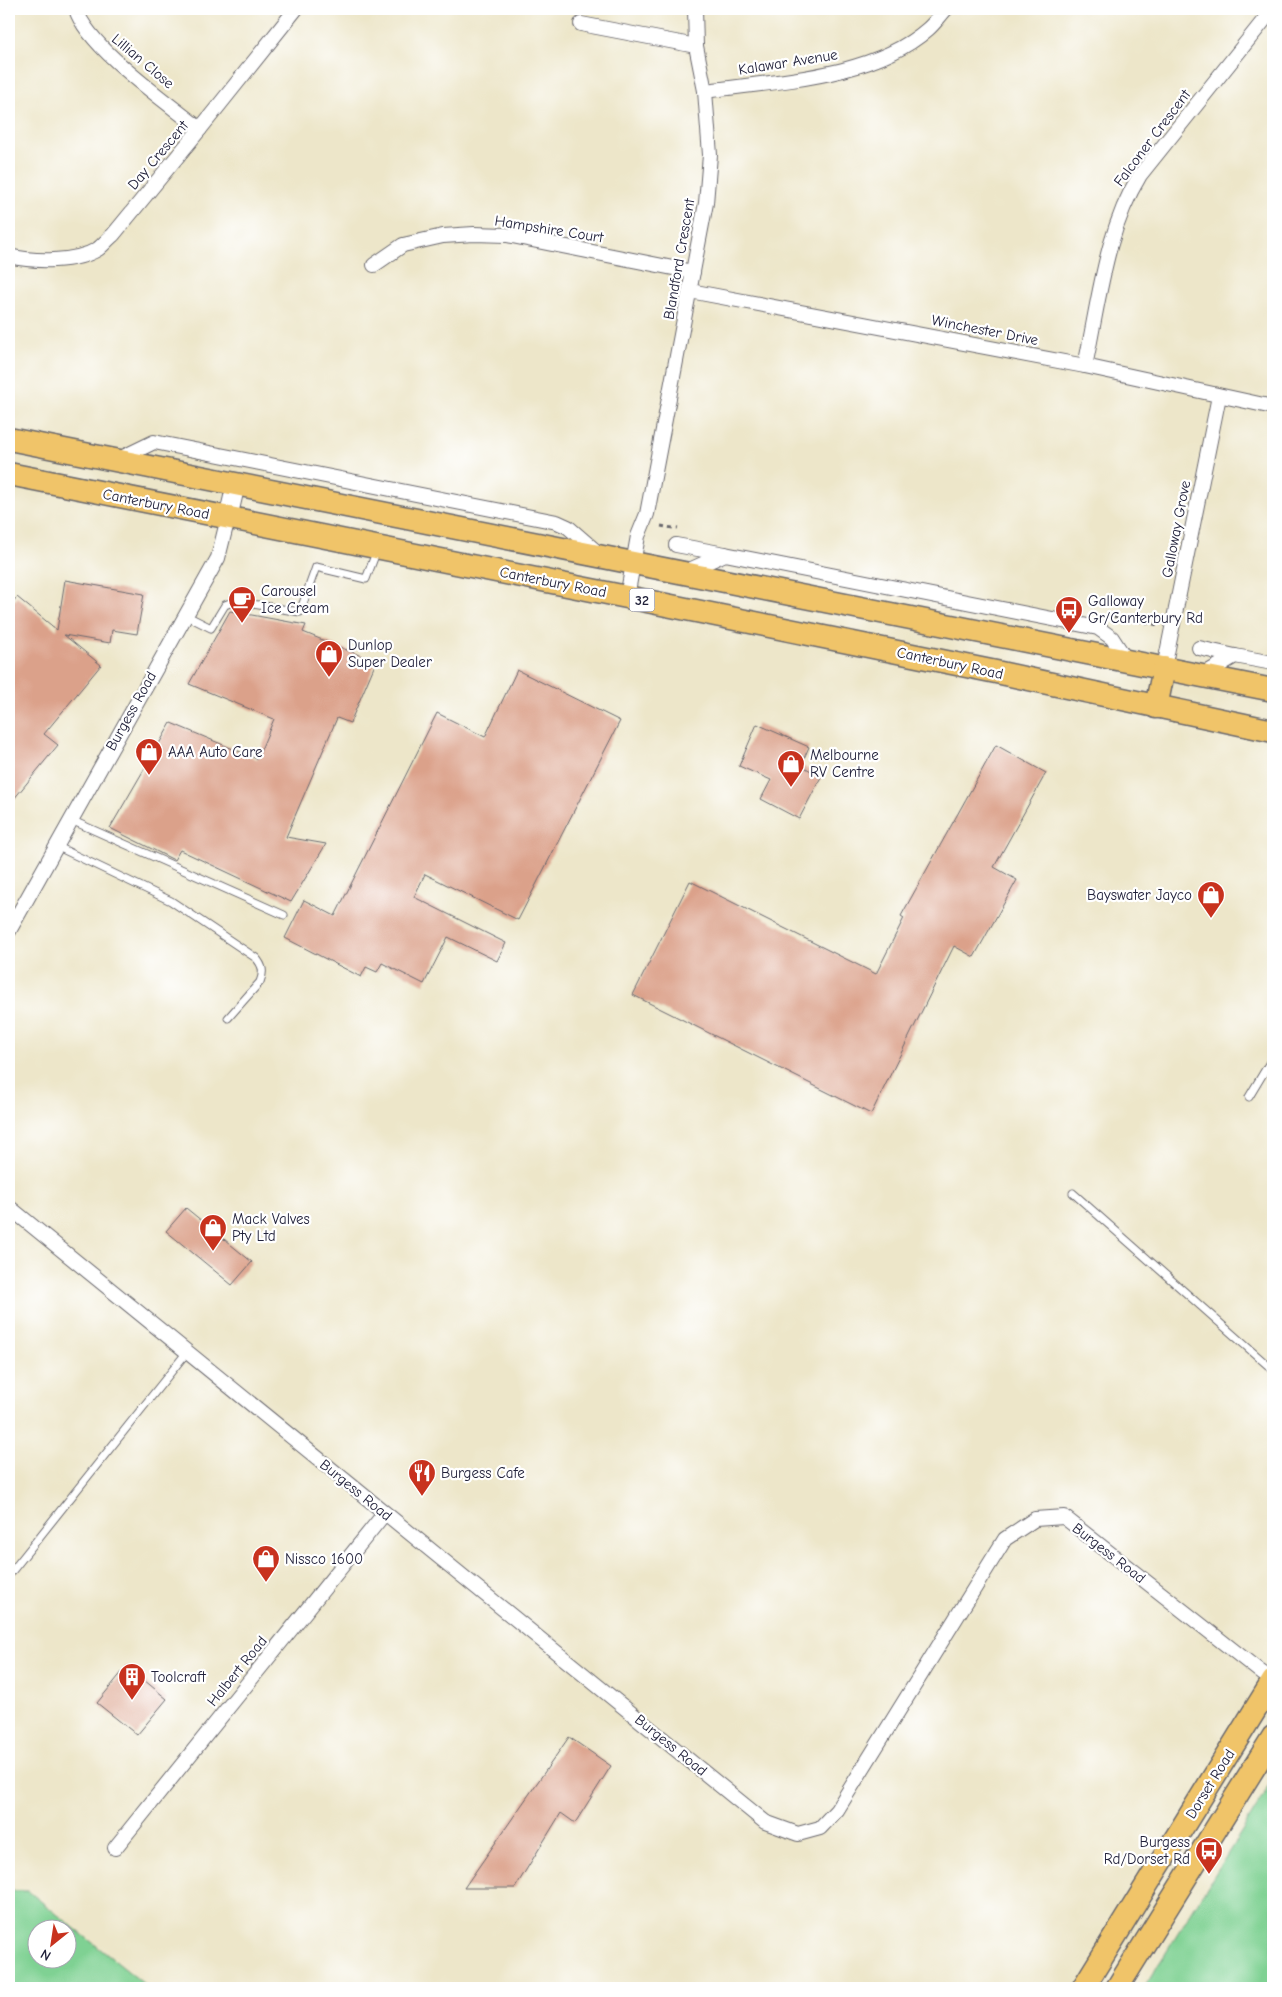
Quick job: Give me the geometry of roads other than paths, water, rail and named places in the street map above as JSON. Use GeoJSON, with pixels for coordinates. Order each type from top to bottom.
{"type":"FeatureCollection","features":[{"type":"Feature","properties":{"kind":"main road","name":"32"},"geometry":{"type":"LineString","coordinates":[[9,439],[1273,690]]}},
{"type":"Feature","properties":{"kind":"main road","name":"Canterbury Road"},"geometry":{"type":"LineString","coordinates":[[9,474],[996,672],[1273,731]]}},
{"type":"Feature","properties":{"kind":"main road"},"geometry":{"type":"LineString","coordinates":[[1156,706],[1164,668]]}},
{"type":"Feature","properties":{"kind":"main road","name":"Dorset Road"},"geometry":{"type":"LineString","coordinates":[[1083,1988],[1273,1681]]}},
{"type":"Feature","properties":{"kind":"main road","name":"Dorset Road"},"geometry":{"type":"LineString","coordinates":[[1117,1988],[1273,1737]]}},
{"type":"Feature","properties":{"kind":"street","name":"Lillian Close"},"geometry":{"type":"LineString","coordinates":[[76,9],[78,17],[100,46],[200,129]]}},
{"type":"Feature","properties":{"kind":"street","name":"Day Crescent"},"geometry":{"type":"LineString","coordinates":[[9,256],[26,260],[54,259],[82,256],[99,248],[200,129],[296,9]]}},
{"type":"Feature","properties":{"kind":"street","name":"Blandford Crescent"},"geometry":{"type":"LineString","coordinates":[[632,598],[638,565],[638,536],[647,514],[706,203],[709,165],[705,90],[696,46],[695,9]]}},
{"type":"Feature","properties":{"kind":"street","name":"Kalawar Avenue"},"geometry":{"type":"LineString","coordinates":[[705,90],[833,73],[855,66],[903,47],[929,29],[946,9]]}},
{"type":"Feature","properties":{"kind":"street","name":"Falconer Crescent"},"geometry":{"type":"LineString","coordinates":[[1085,366],[1109,249],[1125,201],[1140,175],[1273,9]]}},
{"type":"Feature","properties":{"kind":"street"},"geometry":{"type":"LineString","coordinates":[[581,24],[696,46]]}},
{"type":"Feature","properties":{"kind":"street","name":"Hampshire Court"},"geometry":{"type":"LineString","coordinates":[[374,265],[402,245],[443,236],[474,234],[507,236],[693,272]]}},
{"type":"Feature","properties":{"kind":"street","name":"Winchester Drive"},"geometry":{"type":"LineString","coordinates":[[690,291],[1085,366],[1273,407]]}},
{"type":"Feature","properties":{"kind":"street","name":"Galloway Grove"},"geometry":{"type":"LineString","coordinates":[[1164,668],[1219,396]]}},
{"type":"Feature","properties":{"kind":"street"},"geometry":{"type":"LineString","coordinates":[[114,461],[154,442],[193,449],[557,522],[568,527],[603,557]]}},
{"type":"Feature","properties":{"kind":"street","name":"Burgess Road"},"geometry":{"type":"LineString","coordinates":[[9,931],[218,558],[236,484]]}},
{"type":"Feature","properties":{"kind":"street"},"geometry":{"type":"LineString","coordinates":[[676,545],[1098,628],[1112,638],[1127,661]]}},
{"type":"Feature","properties":{"kind":"street"},"geometry":{"type":"LineString","coordinates":[[682,574],[725,554]]}},
{"type":"Feature","properties":{"kind":"street"},"geometry":{"type":"LineString","coordinates":[[1198,648],[1273,663]]}},
{"type":"Feature","properties":{"kind":"street"},"geometry":{"type":"LineString","coordinates":[[1201,676],[1235,656]]}},
{"type":"Feature","properties":{"kind":"street","name":"Burgess Road"},"geometry":{"type":"LineString","coordinates":[[9,1208],[765,1822],[798,1834],[820,1828],[837,1810],[1005,1539],[1035,1519],[1064,1518],[1273,1681]]}},
{"type":"Feature","properties":{"kind":"street","name":"Halbert Road"},"geometry":{"type":"LineString","coordinates":[[115,1848],[384,1514]]}},
{"type":"Feature","properties":{"kind":"lane"},"geometry":{"type":"LineString","coordinates":[[185,616],[211,628],[225,605],[235,601],[300,612],[316,567],[366,579],[378,548]]}},
{"type":"Feature","properties":{"kind":"lane"},"geometry":{"type":"LineString","coordinates":[[71,820],[284,915]]}},
{"type":"Feature","properties":{"kind":"lane"},"geometry":{"type":"LineString","coordinates":[[56,846],[171,901],[256,958],[262,965],[260,982],[228,1018]]}},
{"type":"Feature","properties":{"kind":"lane"},"geometry":{"type":"LineString","coordinates":[[1249,1097],[1273,1057]]}},
{"type":"Feature","properties":{"kind":"lane"},"geometry":{"type":"LineString","coordinates":[[1073,1193],[1273,1370]]}},
{"type":"Feature","properties":{"kind":"lane"},"geometry":{"type":"LineString","coordinates":[[9,1575],[187,1352]]}},
{"type":"Feature","properties":{"kind":"place","name":"Carousel Ice Cream"},"geometry":{"type":"Point","coordinates":[242,624]}},
{"type":"Feature","properties":{"kind":"place","name":"Galloway Gr/Canterbury Rd"},"geometry":{"type":"Point","coordinates":[1069,634]}},
{"type":"Feature","properties":{"kind":"place","name":"Dunlop Super Dealer"},"geometry":{"type":"Point","coordinates":[329,678]}},
{"type":"Feature","properties":{"kind":"place","name":"AAA Auto Care"},"geometry":{"type":"Point","coordinates":[149,776]}},
{"type":"Feature","properties":{"kind":"place","name":"Melbourne RV Centre"},"geometry":{"type":"Point","coordinates":[791,788]}},
{"type":"Feature","properties":{"kind":"place","name":"Bayswater Jayco"},"geometry":{"type":"Point","coordinates":[1211,919]}},
{"type":"Feature","properties":{"kind":"place","name":"Mack Valves Pty Ltd"},"geometry":{"type":"Point","coordinates":[213,1252]}},
{"type":"Feature","properties":{"kind":"place","name":"Burgess Cafe"},"geometry":{"type":"Point","coordinates":[422,1497]}},
{"type":"Feature","properties":{"kind":"place","name":"Nissco 1600"},"geometry":{"type":"Point","coordinates":[266,1583]}},
{"type":"Feature","properties":{"kind":"place","name":"Toolcraft"},"geometry":{"type":"Point","coordinates":[132,1701]}},
{"type":"Feature","properties":{"kind":"place","name":"Burgess Rd/Dorset Rd"},"geometry":{"type":"Point","coordinates":[1209,1875]}}]}
